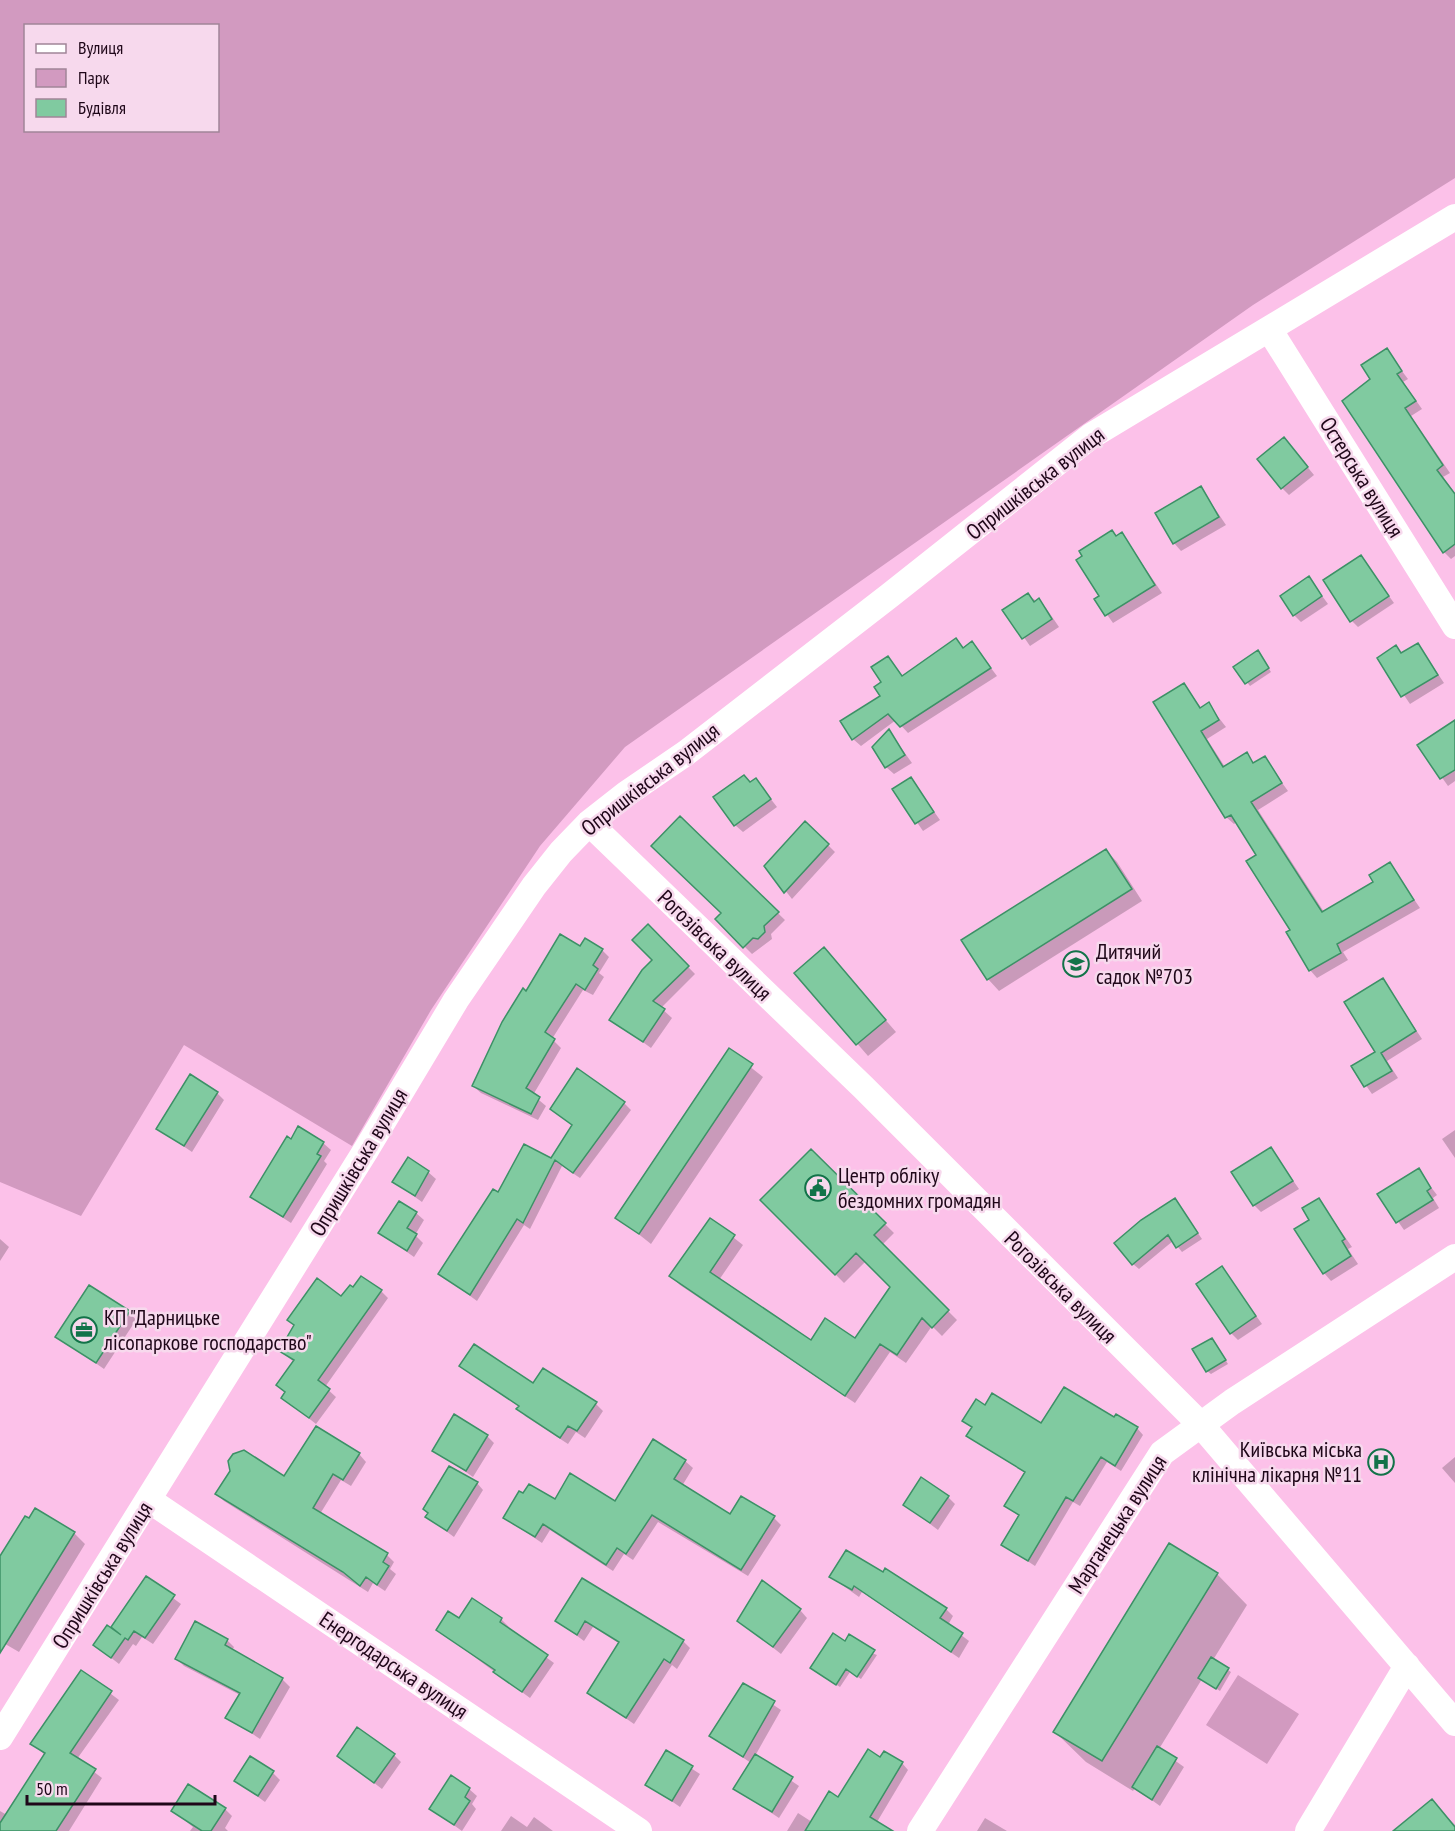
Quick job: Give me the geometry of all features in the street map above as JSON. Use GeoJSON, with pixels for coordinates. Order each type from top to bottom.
{"type":"FeatureCollection","features":[{"type":"Feature","properties":{"kind":"street","name":"Опришківська вулиця"},"geometry":{"type":"LineString","coordinates":[[0,1737],[149,1500],[456,1000],[534,886],[589,823],[889,596],[1091,436],[1455,217]]}},
{"type":"Feature","properties":{"kind":"street","name":"Остерська вулиця"},"geometry":{"type":"LineString","coordinates":[[1269,329],[1455,626]]}},
{"type":"Feature","properties":{"kind":"street","name":"Рогозівська вулиця"},"geometry":{"type":"LineString","coordinates":[[589,823],[863,1087],[1052,1279],[1201,1425],[1455,1723]]}},
{"type":"Feature","properties":{"kind":"street","name":"Марганецька вулиця"},"geometry":{"type":"LineString","coordinates":[[920,1831],[1162,1453],[1174,1442],[1455,1257]]}},
{"type":"Feature","properties":{"kind":"street","name":"Енергодарська вулиця"},"geometry":{"type":"LineString","coordinates":[[149,1500],[639,1831]]}},
{"type":"Feature","properties":{"kind":"street"},"geometry":{"type":"LineString","coordinates":[[1308,1831],[1407,1666]]}},
{"type":"Feature","properties":{"kind":"green space"},"geometry":{"type":"Polygon","coordinates":[[[0,0],[1455,0],[1455,178],[1253,305],[625,747],[540,846],[431,1010],[352,1146],[184,1045],[81,1216],[0,1182],[0,0]]]}},
{"type":"Feature","properties":{"kind":"green space"},"geometry":{"type":"Polygon","coordinates":[[[1238,1675],[1299,1714],[1267,1764],[1206,1725],[1238,1675]]]}},
{"type":"Feature","properties":{"kind":"building"},"geometry":{"type":"Polygon","coordinates":[[[1387,348],[1402,371],[1397,374],[1416,401],[1405,408],[1443,465],[1437,470],[1455,494],[1455,544],[1443,553],[1342,401],[1370,379],[1361,365],[1387,348]]]}},
{"type":"Feature","properties":{"kind":"building"},"geometry":{"type":"Polygon","coordinates":[[[1284,437],[1308,467],[1281,489],[1257,459],[1284,437]]]}},
{"type":"Feature","properties":{"kind":"building"},"geometry":{"type":"Polygon","coordinates":[[[1201,486],[1219,517],[1173,544],[1155,513],[1201,486]]]}},
{"type":"Feature","properties":{"kind":"building"},"geometry":{"type":"Polygon","coordinates":[[[1112,530],[1116,536],[1122,532],[1155,585],[1105,616],[1094,599],[1099,596],[1076,560],[1082,556],[1079,551],[1112,530]]]}},
{"type":"Feature","properties":{"kind":"building"},"geometry":{"type":"Polygon","coordinates":[[[1361,555],[1389,596],[1350,622],[1323,580],[1361,555]]]}},
{"type":"Feature","properties":{"kind":"building"},"geometry":{"type":"Polygon","coordinates":[[[1309,576],[1322,596],[1293,616],[1280,596],[1309,576]]]}},
{"type":"Feature","properties":{"kind":"building"},"geometry":{"type":"Polygon","coordinates":[[[1028,593],[1034,602],[1039,598],[1052,619],[1022,639],[1002,610],[1028,593]]]}},
{"type":"Feature","properties":{"kind":"building"},"geometry":{"type":"Polygon","coordinates":[[[956,638],[963,648],[972,641],[991,668],[900,727],[888,714],[852,740],[840,721],[880,696],[874,687],[881,682],[871,667],[888,656],[902,676],[956,638]]]}},
{"type":"Feature","properties":{"kind":"building"},"geometry":{"type":"Polygon","coordinates":[[[1418,643],[1438,675],[1401,697],[1377,658],[1396,645],[1401,653],[1418,643]]]}},
{"type":"Feature","properties":{"kind":"building"},"geometry":{"type":"Polygon","coordinates":[[[1258,650],[1269,668],[1245,684],[1233,667],[1258,650]]]}},
{"type":"Feature","properties":{"kind":"building"},"geometry":{"type":"Polygon","coordinates":[[[1184,683],[1200,708],[1209,702],[1219,720],[1201,731],[1223,767],[1247,752],[1253,763],[1265,756],[1282,783],[1251,802],[1322,912],[1373,882],[1369,875],[1390,862],[1414,900],[1337,944],[1341,953],[1309,971],[1286,932],[1290,930],[1246,861],[1256,855],[1231,815],[1225,818],[1153,702],[1184,683]]]}},
{"type":"Feature","properties":{"kind":"building"},"geometry":{"type":"Polygon","coordinates":[[[1455,720],[1455,770],[1440,779],[1417,745],[1455,720]]]}},
{"type":"Feature","properties":{"kind":"building"},"geometry":{"type":"Polygon","coordinates":[[[889,729],[905,755],[885,768],[872,747],[889,729]]]}},
{"type":"Feature","properties":{"kind":"building"},"geometry":{"type":"Polygon","coordinates":[[[744,775],[750,782],[756,778],[771,799],[734,826],[713,797],[744,775]]]}},
{"type":"Feature","properties":{"kind":"building"},"geometry":{"type":"Polygon","coordinates":[[[911,777],[934,812],[915,824],[892,789],[911,777]]]}},
{"type":"Feature","properties":{"kind":"building"},"geometry":{"type":"Polygon","coordinates":[[[680,816],[779,912],[764,926],[765,932],[758,939],[753,938],[743,948],[715,919],[721,913],[651,846],[680,816]]]}},
{"type":"Feature","properties":{"kind":"building"},"geometry":{"type":"Polygon","coordinates":[[[805,821],[829,844],[784,893],[764,866],[805,821]]]}},
{"type":"Feature","properties":{"kind":"building"},"geometry":{"type":"Polygon","coordinates":[[[1106,849],[1132,889],[987,980],[961,940],[1106,849]]]}},
{"type":"Feature","properties":{"kind":"building"},"geometry":{"type":"Polygon","coordinates":[[[648,924],[689,966],[653,1001],[665,1009],[643,1042],[609,1020],[642,970],[652,960],[632,940],[648,924]]]}},
{"type":"Feature","properties":{"kind":"building"},"geometry":{"type":"Polygon","coordinates":[[[560,934],[580,946],[585,938],[603,949],[593,965],[598,969],[585,990],[576,984],[545,1032],[555,1039],[526,1088],[540,1097],[531,1114],[472,1086],[502,1022],[523,988],[526,991],[560,934]]]}},
{"type":"Feature","properties":{"kind":"building"},"geometry":{"type":"Polygon","coordinates":[[[824,947],[886,1020],[856,1045],[794,973],[824,947]]]}},
{"type":"Feature","properties":{"kind":"building"},"geometry":{"type":"Polygon","coordinates":[[[1383,978],[1416,1031],[1381,1053],[1392,1071],[1364,1087],[1351,1066],[1375,1052],[1344,1002],[1383,978]]]}},
{"type":"Feature","properties":{"kind":"building"},"geometry":{"type":"Polygon","coordinates":[[[729,1048],[753,1064],[639,1234],[615,1218],[729,1048]]]}},
{"type":"Feature","properties":{"kind":"building"},"geometry":{"type":"Polygon","coordinates":[[[577,1068],[625,1102],[573,1173],[555,1160],[523,1223],[517,1219],[470,1295],[438,1274],[493,1189],[498,1192],[524,1144],[551,1158],[572,1125],[550,1109],[577,1068]]]}},
{"type":"Feature","properties":{"kind":"building"},"geometry":{"type":"Polygon","coordinates":[[[190,1074],[218,1092],[184,1146],[156,1129],[190,1074]]]}},
{"type":"Feature","properties":{"kind":"building"},"geometry":{"type":"Polygon","coordinates":[[[298,1126],[324,1142],[317,1154],[321,1156],[283,1217],[250,1197],[287,1136],[291,1139],[298,1126]]]}},
{"type":"Feature","properties":{"kind":"building"},"geometry":{"type":"Polygon","coordinates":[[[1271,1147],[1293,1181],[1253,1206],[1231,1172],[1271,1147]]]}},
{"type":"Feature","properties":{"kind":"building"},"geometry":{"type":"Polygon","coordinates":[[[811,1149],[886,1223],[874,1235],[949,1310],[932,1328],[922,1318],[897,1355],[880,1344],[845,1396],[669,1276],[710,1218],[735,1235],[710,1272],[811,1340],[825,1318],[855,1338],[890,1287],[856,1253],[835,1275],[760,1200],[811,1149]]]}},
{"type":"Feature","properties":{"kind":"building"},"geometry":{"type":"Polygon","coordinates":[[[408,1157],[429,1171],[415,1196],[392,1182],[408,1157]]]}},
{"type":"Feature","properties":{"kind":"building"},"geometry":{"type":"Polygon","coordinates":[[[1419,1168],[1431,1188],[1427,1191],[1433,1200],[1396,1223],[1377,1194],[1419,1168]]]}},
{"type":"Feature","properties":{"kind":"building"},"geometry":{"type":"Polygon","coordinates":[[[1175,1198],[1198,1233],[1176,1248],[1168,1235],[1132,1265],[1114,1243],[1141,1220],[1175,1198]]]}},
{"type":"Feature","properties":{"kind":"building"},"geometry":{"type":"Polygon","coordinates":[[[1319,1198],[1345,1239],[1342,1241],[1351,1256],[1323,1274],[1294,1229],[1309,1220],[1302,1208],[1319,1198]]]}},
{"type":"Feature","properties":{"kind":"building"},"geometry":{"type":"Polygon","coordinates":[[[399,1201],[417,1212],[407,1228],[417,1234],[407,1251],[378,1233],[399,1201]]]}},
{"type":"Feature","properties":{"kind":"building"},"geometry":{"type":"Polygon","coordinates":[[[1222,1266],[1256,1316],[1230,1334],[1196,1284],[1222,1266]]]}},
{"type":"Feature","properties":{"kind":"building"},"geometry":{"type":"Polygon","coordinates":[[[361,1276],[382,1290],[318,1380],[330,1389],[309,1418],[281,1398],[285,1392],[276,1385],[294,1360],[279,1351],[294,1325],[287,1320],[317,1278],[341,1296],[350,1285],[353,1287],[361,1276]]]}},
{"type":"Feature","properties":{"kind":"building"},"geometry":{"type":"Polygon","coordinates":[[[89,1285],[130,1311],[96,1363],[55,1337],[89,1285]]]}},
{"type":"Feature","properties":{"kind":"building"},"geometry":{"type":"Polygon","coordinates":[[[1212,1338],[1226,1360],[1206,1372],[1192,1349],[1212,1338]]]}},
{"type":"Feature","properties":{"kind":"building"},"geometry":{"type":"Polygon","coordinates":[[[474,1344],[533,1383],[543,1368],[597,1402],[577,1431],[568,1426],[560,1438],[516,1409],[519,1406],[459,1366],[474,1344]]]}},
{"type":"Feature","properties":{"kind":"building"},"geometry":{"type":"Polygon","coordinates":[[[1064,1387],[1114,1417],[1116,1414],[1138,1427],[1115,1466],[1101,1457],[1073,1501],[1066,1497],[1028,1561],[1001,1545],[1019,1515],[1004,1506],[1025,1472],[966,1436],[972,1427],[962,1421],[976,1399],[985,1405],[992,1393],[1041,1423],[1064,1387]]]}},
{"type":"Feature","properties":{"kind":"building"},"geometry":{"type":"Polygon","coordinates":[[[454,1414],[488,1435],[466,1471],[432,1451],[454,1414]]]}},
{"type":"Feature","properties":{"kind":"building"},"geometry":{"type":"Polygon","coordinates":[[[316,1426],[360,1453],[343,1480],[333,1474],[313,1508],[388,1553],[383,1562],[389,1566],[377,1585],[366,1577],[360,1586],[343,1572],[215,1494],[230,1471],[228,1461],[233,1454],[244,1450],[284,1476],[316,1426]]]}},
{"type":"Feature","properties":{"kind":"building"},"geometry":{"type":"Polygon","coordinates":[[[653,1439],[686,1460],[674,1479],[730,1514],[741,1496],[775,1516],[741,1570],[652,1515],[626,1554],[617,1548],[606,1565],[543,1524],[535,1537],[503,1518],[519,1491],[523,1493],[529,1484],[555,1499],[570,1473],[615,1501],[653,1439]]]}},
{"type":"Feature","properties":{"kind":"building"},"geometry":{"type":"Polygon","coordinates":[[[449,1466],[478,1482],[447,1531],[425,1517],[428,1513],[423,1509],[449,1466]]]}},
{"type":"Feature","properties":{"kind":"building"},"geometry":{"type":"Polygon","coordinates":[[[921,1477],[949,1496],[930,1523],[903,1505],[921,1477]]]}},
{"type":"Feature","properties":{"kind":"building"},"geometry":{"type":"Polygon","coordinates":[[[35,1508],[75,1532],[0,1653],[0,1556],[25,1516],[29,1518],[35,1508]]]}},
{"type":"Feature","properties":{"kind":"building"},"geometry":{"type":"Polygon","coordinates":[[[1169,1543],[1218,1573],[1102,1761],[1053,1732],[1169,1543]]]}},
{"type":"Feature","properties":{"kind":"building"},"geometry":{"type":"Polygon","coordinates":[[[846,1550],[883,1572],[885,1568],[947,1608],[940,1618],[963,1633],[951,1652],[854,1586],[852,1590],[829,1577],[846,1550]]]}},
{"type":"Feature","properties":{"kind":"building"},"geometry":{"type":"Polygon","coordinates":[[[146,1576],[175,1595],[145,1638],[134,1631],[128,1640],[125,1638],[111,1658],[93,1645],[107,1625],[121,1635],[111,1627],[146,1576]]]}},
{"type":"Feature","properties":{"kind":"building"},"geometry":{"type":"Polygon","coordinates":[[[582,1578],[684,1640],[670,1663],[664,1659],[626,1718],[587,1693],[619,1642],[585,1621],[577,1635],[555,1621],[582,1578]]]}},
{"type":"Feature","properties":{"kind":"building"},"geometry":{"type":"Polygon","coordinates":[[[762,1580],[801,1609],[773,1647],[737,1621],[762,1580]]]}},
{"type":"Feature","properties":{"kind":"building"},"geometry":{"type":"Polygon","coordinates":[[[472,1598],[502,1618],[500,1622],[548,1655],[522,1692],[493,1672],[495,1670],[436,1630],[448,1611],[459,1618],[472,1598]]]}},
{"type":"Feature","properties":{"kind":"building"},"geometry":{"type":"Polygon","coordinates":[[[195,1621],[228,1639],[225,1645],[283,1678],[252,1733],[225,1718],[240,1693],[175,1659],[195,1621]]]}},
{"type":"Feature","properties":{"kind":"building"},"geometry":{"type":"Polygon","coordinates":[[[833,1633],[845,1641],[849,1634],[875,1650],[857,1677],[846,1669],[836,1685],[810,1668],[833,1633]]]}},
{"type":"Feature","properties":{"kind":"building"},"geometry":{"type":"Polygon","coordinates":[[[1211,1657],[1229,1668],[1216,1689],[1198,1678],[1211,1657]]]}},
{"type":"Feature","properties":{"kind":"building"},"geometry":{"type":"Polygon","coordinates":[[[81,1670],[112,1691],[70,1753],[96,1769],[56,1831],[0,1831],[0,1823],[45,1753],[30,1744],[81,1670]]]}},
{"type":"Feature","properties":{"kind":"building"},"geometry":{"type":"Polygon","coordinates":[[[743,1683],[775,1701],[743,1757],[709,1736],[743,1683]]]}},
{"type":"Feature","properties":{"kind":"building"},"geometry":{"type":"Polygon","coordinates":[[[357,1727],[395,1754],[374,1783],[337,1756],[357,1727]]]}},
{"type":"Feature","properties":{"kind":"building"},"geometry":{"type":"Polygon","coordinates":[[[1157,1746],[1177,1758],[1152,1800],[1132,1787],[1157,1746]]]}},
{"type":"Feature","properties":{"kind":"building"},"geometry":{"type":"Polygon","coordinates":[[[868,1749],[880,1757],[884,1751],[903,1762],[870,1817],[893,1831],[805,1831],[829,1791],[838,1797],[868,1749]]]}},
{"type":"Feature","properties":{"kind":"building"},"geometry":{"type":"Polygon","coordinates":[[[666,1750],[693,1766],[672,1801],[645,1785],[666,1750]]]}},
{"type":"Feature","properties":{"kind":"building"},"geometry":{"type":"Polygon","coordinates":[[[755,1754],[793,1777],[772,1812],[733,1789],[755,1754]]]}},
{"type":"Feature","properties":{"kind":"building"},"geometry":{"type":"Polygon","coordinates":[[[250,1756],[274,1771],[258,1796],[234,1781],[250,1756]]]}},
{"type":"Feature","properties":{"kind":"building"},"geometry":{"type":"Polygon","coordinates":[[[451,1775],[470,1788],[465,1797],[470,1801],[454,1825],[429,1809],[451,1775]]]}},
{"type":"Feature","properties":{"kind":"building"},"geometry":{"type":"Polygon","coordinates":[[[188,1784],[226,1808],[211,1831],[202,1831],[171,1811],[188,1784]]]}},
{"type":"Feature","properties":{"kind":"building"},"geometry":{"type":"Polygon","coordinates":[[[1432,1799],[1455,1827],[1455,1831],[1393,1831],[1432,1799]]]}},
{"type":"Feature","properties":{"kind":"place","name":"Дитячий садок №703"},"geometry":{"type":"Point","coordinates":[1076,964]}},
{"type":"Feature","properties":{"kind":"place","name":"Центр обліку бездомних громадян"},"geometry":{"type":"Point","coordinates":[818,1188]}},
{"type":"Feature","properties":{"kind":"place","name":"КП \"Дарницьке лісопаркове господарство\""},"geometry":{"type":"Point","coordinates":[84,1330]}},
{"type":"Feature","properties":{"kind":"place","name":"Київська міська клінічна лікарня №11"},"geometry":{"type":"Point","coordinates":[1381,1462]}}]}
